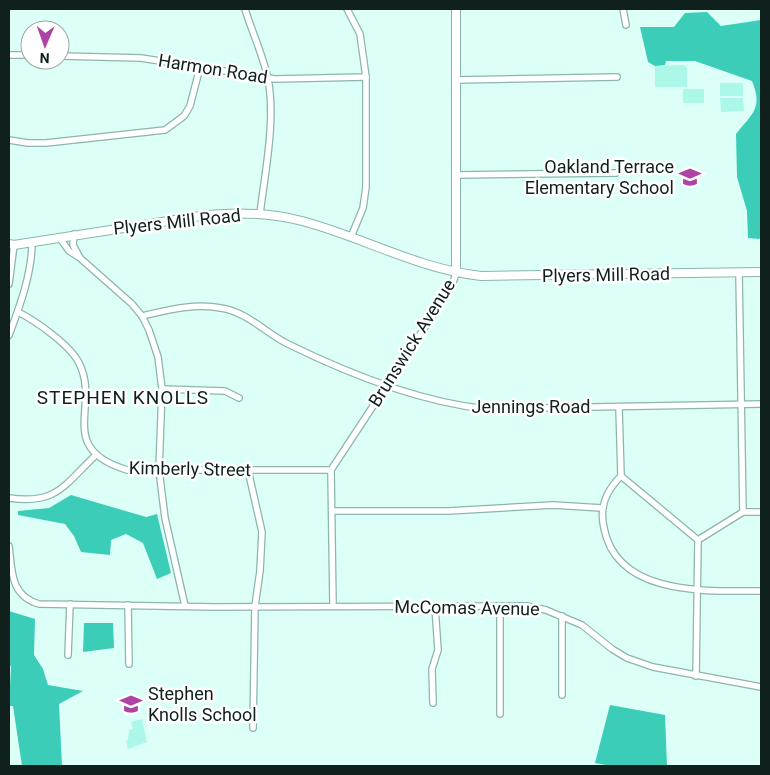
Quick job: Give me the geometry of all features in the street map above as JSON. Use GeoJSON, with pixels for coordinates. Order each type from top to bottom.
{"type":"FeatureCollection","features":[{"type":"Feature","properties":{"kind":"street"},"geometry":{"type":"LineString","coordinates":[[245,9],[268,78],[271,110],[260,214]]}},
{"type":"Feature","properties":{"kind":"street"},"geometry":{"type":"LineString","coordinates":[[347,9],[360,34],[366,78],[366,187],[363,208],[351,237]]}},
{"type":"Feature","properties":{"kind":"street","name":"Brunswick Avenue"},"geometry":{"type":"LineString","coordinates":[[331,470],[452,286],[456,175],[456,9]]}},
{"type":"Feature","properties":{"kind":"street"},"geometry":{"type":"LineString","coordinates":[[623,9],[626,25]]}},
{"type":"Feature","properties":{"kind":"street","name":"Harmon Road"},"geometry":{"type":"LineString","coordinates":[[70,56],[141,58],[268,78],[366,78]]}},
{"type":"Feature","properties":{"kind":"street"},"geometry":{"type":"LineString","coordinates":[[9,140],[46,143],[165,130],[184,116],[190,106],[200,67]]}},
{"type":"Feature","properties":{"kind":"street"},"geometry":{"type":"LineString","coordinates":[[456,80],[617,77]]}},
{"type":"Feature","properties":{"kind":"street"},"geometry":{"type":"LineString","coordinates":[[456,175],[616,173]]}},
{"type":"Feature","properties":{"kind":"street","name":"Plyers Mill Road"},"geometry":{"type":"LineString","coordinates":[[10,245],[207,215],[260,214],[302,221],[351,237],[424,264],[438,274],[453,273],[516,277],[761,272]]}},
{"type":"Feature","properties":{"kind":"street"},"geometry":{"type":"LineString","coordinates":[[74,234],[74,245],[80,258]]}},
{"type":"Feature","properties":{"kind":"street"},"geometry":{"type":"LineString","coordinates":[[58,237],[69,251],[80,258],[142,316],[158,357],[162,389],[159,470],[165,518],[185,606]]}},
{"type":"Feature","properties":{"kind":"street"},"geometry":{"type":"LineString","coordinates":[[9,334],[18,312],[29,269],[32,242]]}},
{"type":"Feature","properties":{"kind":"street"},"geometry":{"type":"LineString","coordinates":[[9,284],[10,245]]}},
{"type":"Feature","properties":{"kind":"street"},"geometry":{"type":"LineString","coordinates":[[739,273],[743,512]]}},
{"type":"Feature","properties":{"kind":"street","name":"Jennings Road"},"geometry":{"type":"LineString","coordinates":[[142,316],[196,306],[223,308],[238,314],[286,343],[321,360],[411,394],[455,406],[478,408],[761,404]]}},
{"type":"Feature","properties":{"kind":"street"},"geometry":{"type":"LineString","coordinates":[[9,498],[33,500],[52,496],[96,455],[84,430],[85,381],[79,362],[64,345],[34,320],[18,312]]}},
{"type":"Feature","properties":{"kind":"street"},"geometry":{"type":"LineString","coordinates":[[162,389],[225,391],[239,398]]}},
{"type":"Feature","properties":{"kind":"street"},"geometry":{"type":"LineString","coordinates":[[619,407],[621,476],[698,540]]}},
{"type":"Feature","properties":{"kind":"street","name":"Kimberly Street"},"geometry":{"type":"LineString","coordinates":[[96,455],[112,465],[127,470],[331,470]]}},
{"type":"Feature","properties":{"kind":"street"},"geometry":{"type":"LineString","coordinates":[[248,470],[262,532],[260,570],[255,606],[253,728]]}},
{"type":"Feature","properties":{"kind":"street"},"geometry":{"type":"LineString","coordinates":[[331,470],[333,606]]}},
{"type":"Feature","properties":{"kind":"street"},"geometry":{"type":"LineString","coordinates":[[621,476],[608,488],[602,508],[607,540],[622,562],[637,574],[674,588],[761,591]]}},
{"type":"Feature","properties":{"kind":"street"},"geometry":{"type":"LineString","coordinates":[[333,511],[448,511],[553,506],[602,508]]}},
{"type":"Feature","properties":{"kind":"street"},"geometry":{"type":"LineString","coordinates":[[698,540],[743,512],[761,512]]}},
{"type":"Feature","properties":{"kind":"street"},"geometry":{"type":"LineString","coordinates":[[696,676],[698,540]]}},
{"type":"Feature","properties":{"kind":"street","name":"McComas Avenue"},"geometry":{"type":"LineString","coordinates":[[9,546],[14,584],[21,596],[30,602],[38,604],[527,606],[546,610],[582,625],[612,649],[627,658],[653,667],[761,687]]}},
{"type":"Feature","properties":{"kind":"street"},"geometry":{"type":"LineString","coordinates":[[68,655],[70,604]]}},
{"type":"Feature","properties":{"kind":"street"},"geometry":{"type":"LineString","coordinates":[[128,605],[129,664]]}},
{"type":"Feature","properties":{"kind":"street"},"geometry":{"type":"LineString","coordinates":[[433,703],[432,669],[438,650],[435,607]]}},
{"type":"Feature","properties":{"kind":"street"},"geometry":{"type":"LineString","coordinates":[[500,607],[500,714]]}},
{"type":"Feature","properties":{"kind":"street"},"geometry":{"type":"LineString","coordinates":[[562,616],[562,695]]}},
{"type":"Feature","properties":{"kind":"green space"},"geometry":{"type":"Polygon","coordinates":[[[707,12],[721,26],[761,20],[761,237],[759,239],[748,238],[747,211],[737,177],[736,134],[751,115],[756,104],[757,98],[752,81],[695,61],[666,61],[665,65],[655,66],[648,62],[640,27],[674,27],[685,13],[707,12]]]}},
{"type":"Feature","properties":{"kind":"green space"},"geometry":{"type":"Polygon","coordinates":[[[684,65],[687,67],[687,87],[655,87],[655,66],[684,65]]]}},
{"type":"Feature","properties":{"kind":"green space"},"geometry":{"type":"Polygon","coordinates":[[[720,83],[743,83],[743,96],[720,96],[720,83]]]}},
{"type":"Feature","properties":{"kind":"green space"},"geometry":{"type":"Polygon","coordinates":[[[683,89],[704,89],[704,103],[683,103],[683,89]]]}},
{"type":"Feature","properties":{"kind":"green space"},"geometry":{"type":"Polygon","coordinates":[[[720,98],[743,98],[744,111],[721,112],[720,98]]]}},
{"type":"Feature","properties":{"kind":"green space"},"geometry":{"type":"Polygon","coordinates":[[[71,495],[146,517],[157,514],[171,573],[157,579],[143,543],[126,534],[111,540],[110,555],[81,552],[74,536],[65,524],[18,515],[18,511],[49,508],[71,495]]]}},
{"type":"Feature","properties":{"kind":"green space"},"geometry":{"type":"Polygon","coordinates":[[[9,611],[35,619],[34,655],[43,669],[48,685],[83,691],[59,704],[62,766],[22,766],[13,706],[9,706],[11,667],[9,663],[9,611]]]}},
{"type":"Feature","properties":{"kind":"green space"},"geometry":{"type":"Polygon","coordinates":[[[84,623],[113,623],[114,648],[83,652],[84,623]]]}},
{"type":"Feature","properties":{"kind":"green space"},"geometry":{"type":"Polygon","coordinates":[[[610,705],[665,715],[667,766],[611,766],[595,763],[610,705]]]}},
{"type":"Feature","properties":{"kind":"green space"},"geometry":{"type":"Polygon","coordinates":[[[142,719],[147,742],[128,749],[126,741],[128,740],[129,730],[133,729],[131,722],[142,719]]]}},
{"type":"Feature","properties":{"kind":"place","name":"Oakland Terrace Elementary School"},"geometry":{"type":"Point","coordinates":[690,177]}},
{"type":"Feature","properties":{"kind":"place","name":"Stephen Knolls School"},"geometry":{"type":"Point","coordinates":[131,704]}},
{"type":"Feature","properties":{"kind":"district","name":"STEPHEN KNOLLS"},"geometry":{"type":"Point","coordinates":[123,397]}}]}
